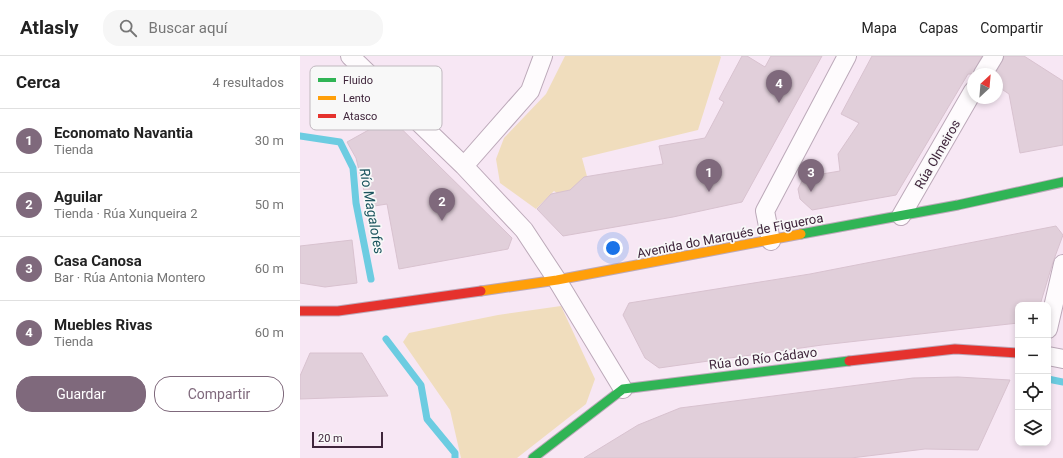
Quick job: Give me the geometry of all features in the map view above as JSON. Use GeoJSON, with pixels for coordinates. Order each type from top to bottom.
{"type":"FeatureCollection","features":[{"type":"Feature","properties":{"kind":"street"},"geometry":{"type":"LineString","coordinates":[[350,56],[360,66]]}},
{"type":"Feature","properties":{"kind":"street"},"geometry":{"type":"LineString","coordinates":[[464,166],[530,91],[543,56]]}},
{"type":"Feature","properties":{"kind":"street"},"geometry":{"type":"LineString","coordinates":[[771,241],[765,211],[847,56]]}},
{"type":"Feature","properties":{"kind":"street"},"geometry":{"type":"LineString","coordinates":[[987,68],[994,56]]}},
{"type":"Feature","properties":{"kind":"street","name":"Rúa Olmeiros"},"geometry":{"type":"LineString","coordinates":[[901,216],[967,102]]}},
{"type":"Feature","properties":{"kind":"street"},"geometry":{"type":"LineString","coordinates":[[427,130],[464,166],[524,230],[557,280],[623,389]]}},
{"type":"Feature","properties":{"kind":"street","name":"Avenida do Marqués de Figueroa"},"geometry":{"type":"LineString","coordinates":[[300,312],[338,311],[557,280],[901,216],[1063,182]]}},
{"type":"Feature","properties":{"kind":"street"},"geometry":{"type":"LineString","coordinates":[[1051,316],[1063,264]]}},
{"type":"Feature","properties":{"kind":"street","name":"Rúa do Río Cádavo"},"geometry":{"type":"LineString","coordinates":[[533,458],[623,389],[687,380],[955,349],[1015,353]]}},
{"type":"Feature","properties":{"kind":"street"},"geometry":{"type":"LineString","coordinates":[[1051,357],[1063,359]]}},
{"type":"Feature","properties":{"kind":"shaded area"},"geometry":{"type":"Polygon","coordinates":[[[565,56],[721,57],[698,130],[582,158],[588,180],[562,197],[554,191],[536,209],[500,183],[496,159],[504,138],[546,94],[565,56]]]}},
{"type":"Feature","properties":{"kind":"shaded area"},"geometry":{"type":"Polygon","coordinates":[[[561,306],[595,379],[586,404],[517,458],[461,458],[450,410],[403,342],[409,333],[498,315],[561,306]]]}},
{"type":"Feature","properties":{"kind":"building"},"geometry":{"type":"Polygon","coordinates":[[[742,56],[747,56],[765,67],[771,56],[822,56],[742,202],[673,217],[563,236],[537,209],[551,194],[570,190],[584,177],[663,164],[659,146],[705,138],[724,102],[719,99],[742,56]]]}},
{"type":"Feature","properties":{"kind":"building"},"geometry":{"type":"Polygon","coordinates":[[[872,56],[982,56],[976,68],[967,68],[967,76],[896,195],[812,210],[800,199],[798,189],[804,177],[840,171],[838,154],[859,123],[841,114],[872,56]]]}},
{"type":"Feature","properties":{"kind":"building"},"geometry":{"type":"Polygon","coordinates":[[[1004,56],[1024,56],[1063,81],[1063,145],[1020,153],[1009,94],[1003,90],[1003,68],[998,68],[1004,56]]]}},
{"type":"Feature","properties":{"kind":"building"},"geometry":{"type":"Polygon","coordinates":[[[369,130],[403,130],[512,238],[508,249],[399,269],[387,204],[368,207],[356,158],[347,142],[369,130]]]}},
{"type":"Feature","properties":{"kind":"building"},"geometry":{"type":"Polygon","coordinates":[[[1056,226],[1063,235],[1041,302],[1015,302],[1015,323],[822,345],[659,368],[645,358],[623,315],[629,303],[810,274],[1056,226]]]}},
{"type":"Feature","properties":{"kind":"building"},"geometry":{"type":"Polygon","coordinates":[[[352,240],[357,283],[325,287],[300,283],[300,246],[352,240]]]}},
{"type":"Feature","properties":{"kind":"building"},"geometry":{"type":"Polygon","coordinates":[[[310,353],[362,353],[388,396],[300,399],[300,376],[310,353]]]}},
{"type":"Feature","properties":{"kind":"building"},"geometry":{"type":"Polygon","coordinates":[[[958,377],[1010,380],[978,450],[925,449],[851,458],[584,458],[638,425],[680,408],[913,378],[958,377]]]}},
{"type":"Feature","properties":{"kind":"waterway","name":"Río Magalofes"},"geometry":{"type":"LineString","coordinates":[[300,136],[340,142],[353,168],[356,203],[371,279]]}},
{"type":"Feature","properties":{"kind":"waterway","name":"Río Magalofes"},"geometry":{"type":"LineString","coordinates":[[386,339],[421,385],[427,419],[455,453],[455,458]]}},
{"type":"Feature","properties":{"kind":"waterway"},"geometry":{"type":"LineString","coordinates":[[1051,380],[1063,382]]}},
{"type":"Feature","properties":{"kind":"traffic: fast"},"geometry":{"type":"LineString","coordinates":[[801,234],[958,205],[1063,182]]}},
{"type":"Feature","properties":{"kind":"traffic: fast"},"geometry":{"type":"LineString","coordinates":[[533,458],[623,389],[849,361]]}},
{"type":"Feature","properties":{"kind":"traffic: slow"},"geometry":{"type":"LineString","coordinates":[[481,291],[557,280],[801,234]]}},
{"type":"Feature","properties":{"kind":"traffic: jam"},"geometry":{"type":"LineString","coordinates":[[300,311],[338,311],[481,291]]}},
{"type":"Feature","properties":{"kind":"traffic: jam"},"geometry":{"type":"LineString","coordinates":[[849,361],[955,349],[1015,353]]}},
{"type":"Feature","properties":{"kind":"place","name":"Muebles Rivas"},"geometry":{"type":"Point","coordinates":[779,103]}},
{"type":"Feature","properties":{"kind":"place","name":"Economato Navantia"},"geometry":{"type":"Point","coordinates":[709,192]}},
{"type":"Feature","properties":{"kind":"place","name":"Casa Canosa"},"geometry":{"type":"Point","coordinates":[811,192]}},
{"type":"Feature","properties":{"kind":"place","name":"Aguilar"},"geometry":{"type":"Point","coordinates":[442,221]}}]}
